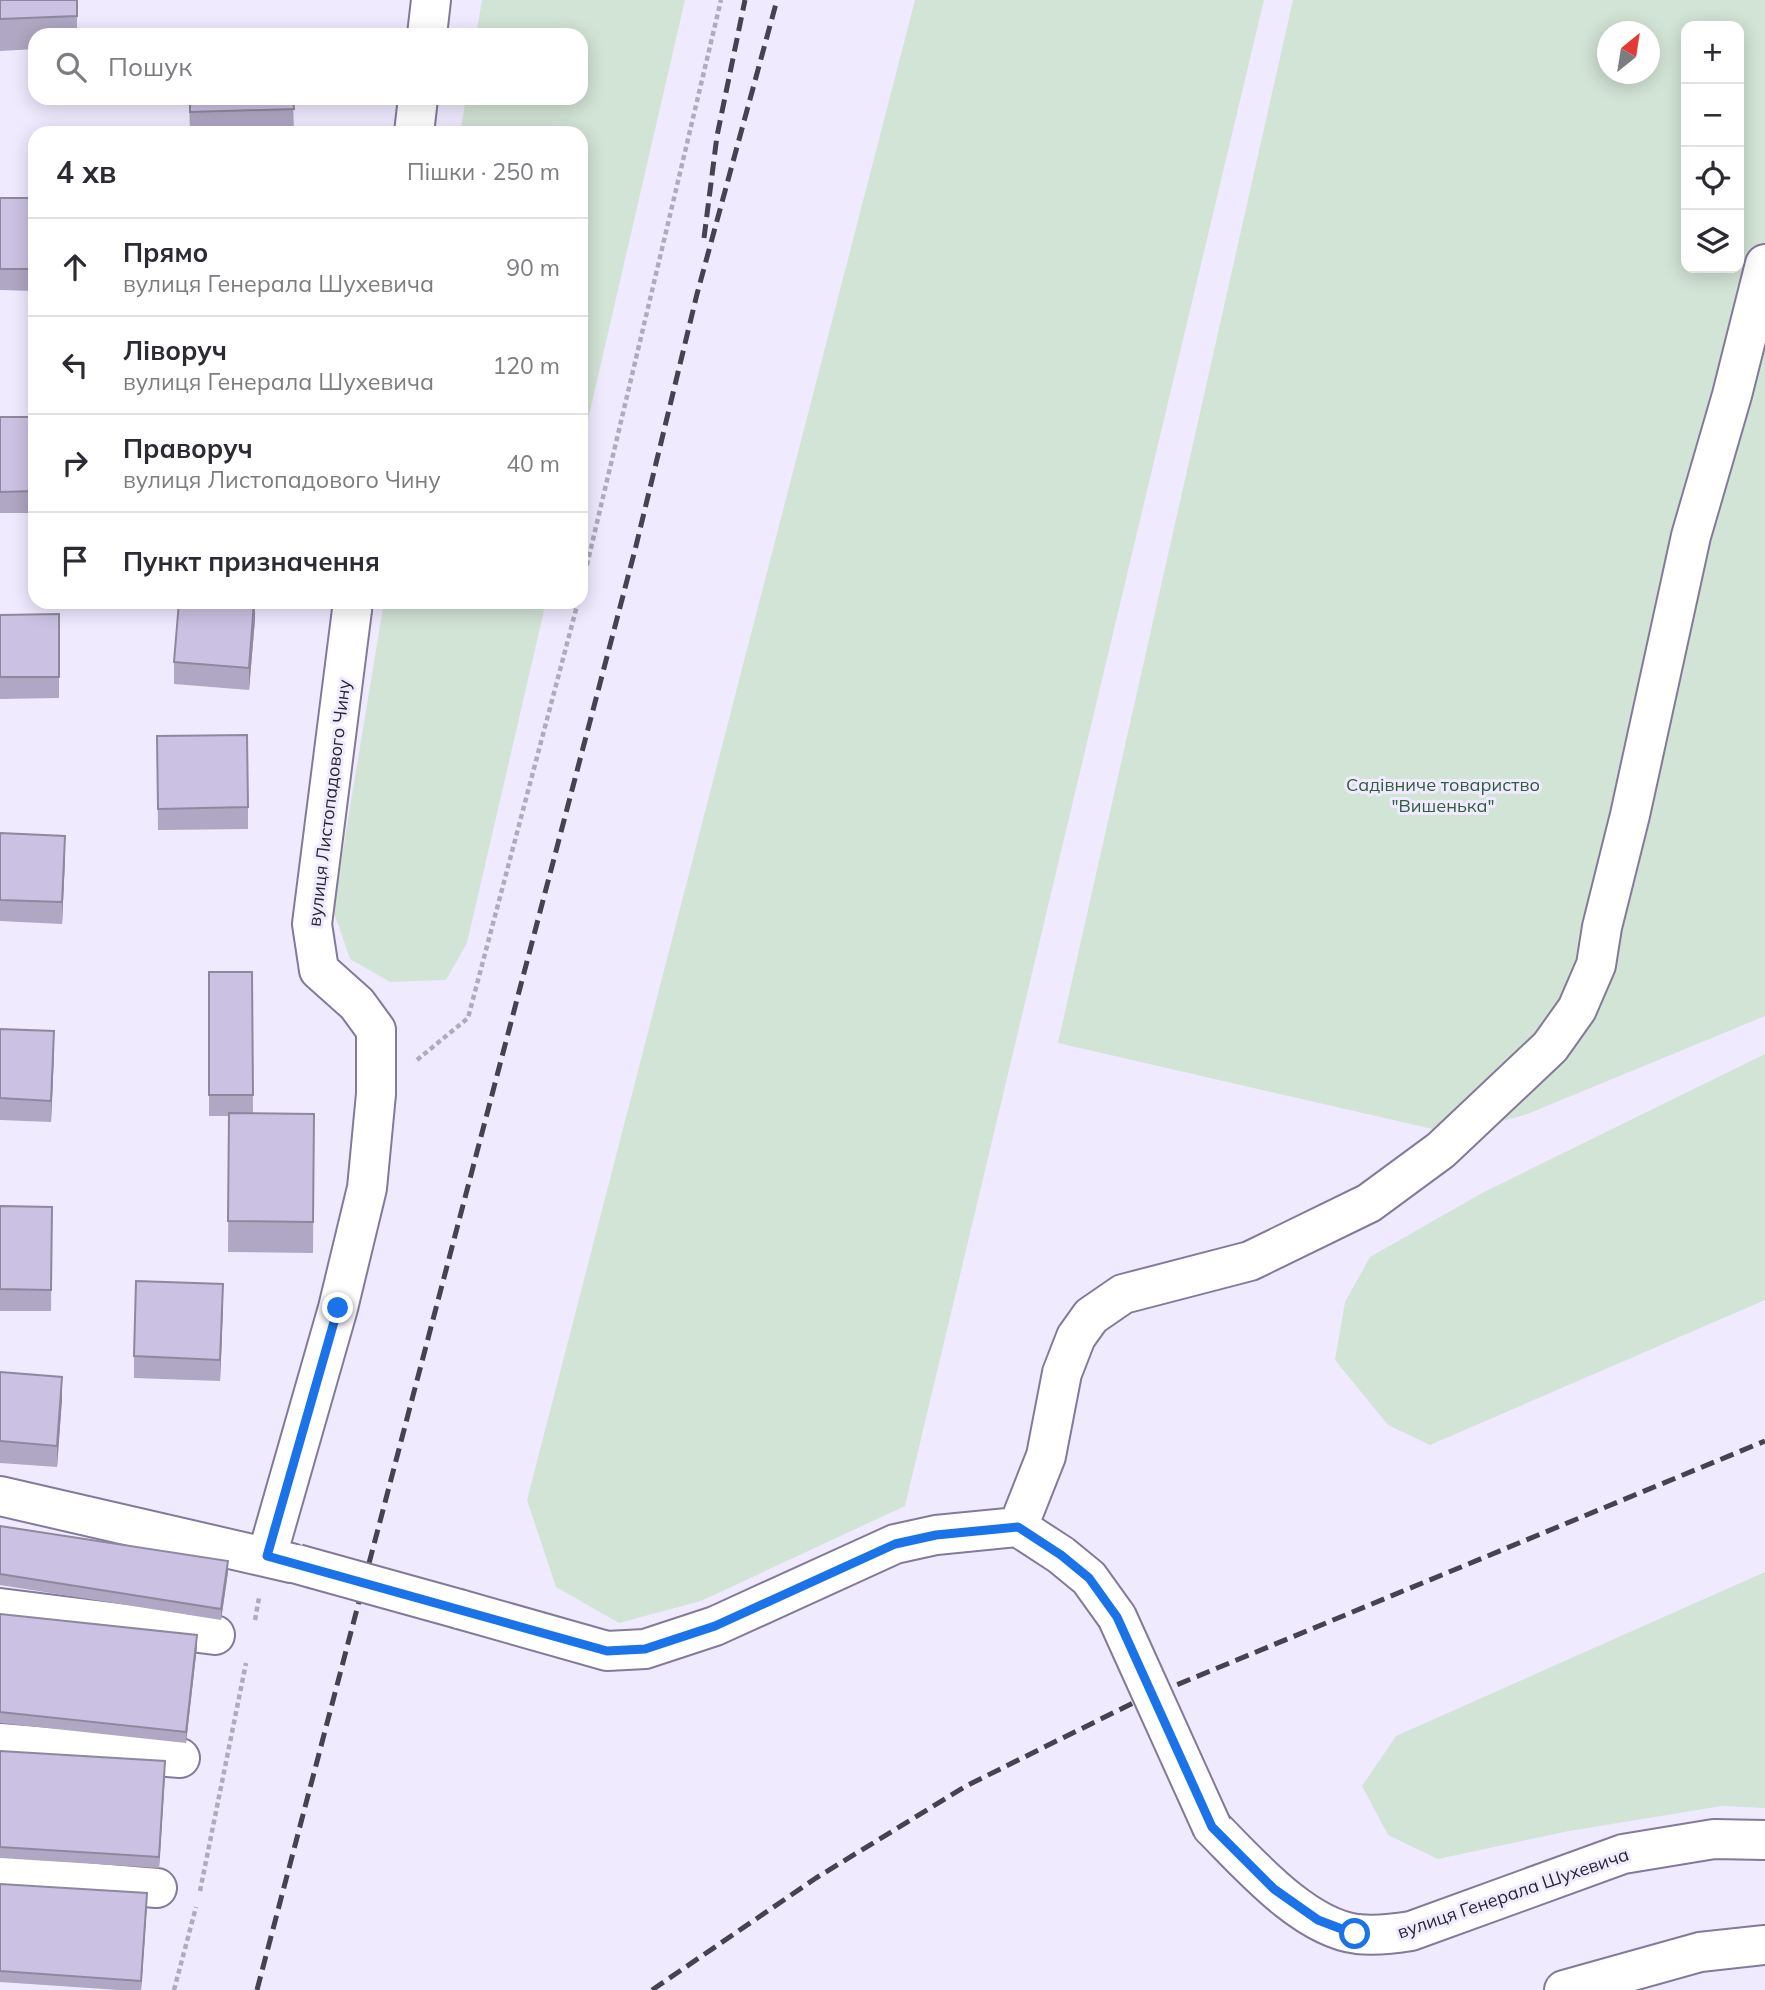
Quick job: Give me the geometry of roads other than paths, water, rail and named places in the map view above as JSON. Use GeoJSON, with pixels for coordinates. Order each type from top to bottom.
{"type":"FeatureCollection","features":[{"type":"Feature","properties":{"kind":"street"},"geometry":{"type":"LineString","coordinates":[[428,28],[431,0]]}},
{"type":"Feature","properties":{"kind":"street"},"geometry":{"type":"LineString","coordinates":[[415,126],[417,105]]}},
{"type":"Feature","properties":{"kind":"street"},"geometry":{"type":"LineString","coordinates":[[0,1496],[282,1560],[607,1651],[645,1649],[715,1626],[895,1544],[936,1535],[1018,1527],[1046,1456],[1062,1373],[1076,1337],[1091,1316],[1123,1294],[1250,1261],[1369,1203],[1451,1140],[1550,1047],[1577,1009],[1596,965],[1602,927],[1630,815],[1690,536],[1732,395],[1765,264]]}},
{"type":"Feature","properties":{"kind":"street","name":"вулиця Листопадового Чину"},"geometry":{"type":"LineString","coordinates":[[282,1560],[367,1188],[376,1094],[376,1030],[357,1004],[319,970],[312,924],[352,609]]}},
{"type":"Feature","properties":{"kind":"street","name":"вулиця Генерала Шухевича"},"geometry":{"type":"LineString","coordinates":[[1018,1527],[1061,1555],[1089,1578],[1117,1617],[1212,1827],[1274,1889],[1318,1920],[1355,1934],[1384,1936],[1411,1931],[1623,1854],[1714,1839],[1765,1840]]}},
{"type":"Feature","properties":{"kind":"street"},"geometry":{"type":"LineString","coordinates":[[0,1608],[215,1635]]}},
{"type":"Feature","properties":{"kind":"street"},"geometry":{"type":"LineString","coordinates":[[0,1743],[180,1758]]}},
{"type":"Feature","properties":{"kind":"street"},"geometry":{"type":"LineString","coordinates":[[0,1875],[157,1888]]}},
{"type":"Feature","properties":{"kind":"street"},"geometry":{"type":"LineString","coordinates":[[1564,1990],[1700,1952],[1765,1945]]}},
{"type":"Feature","properties":{"kind":"railway"},"geometry":{"type":"LineString","coordinates":[[704,238],[717,136],[745,0]]}},
{"type":"Feature","properties":{"kind":"railway"},"geometry":{"type":"LineString","coordinates":[[257,1990],[635,550],[697,294],[777,0]]}},
{"type":"Feature","properties":{"kind":"railway"},"geometry":{"type":"LineString","coordinates":[[652,1990],[816,1878],[966,1786],[1133,1703],[1765,1441]]}},
{"type":"Feature","properties":{"kind":"park label","name":"Садівниче товариство \"Вишенька\""},"geometry":{"type":"Point","coordinates":[1443,794]}}]}
